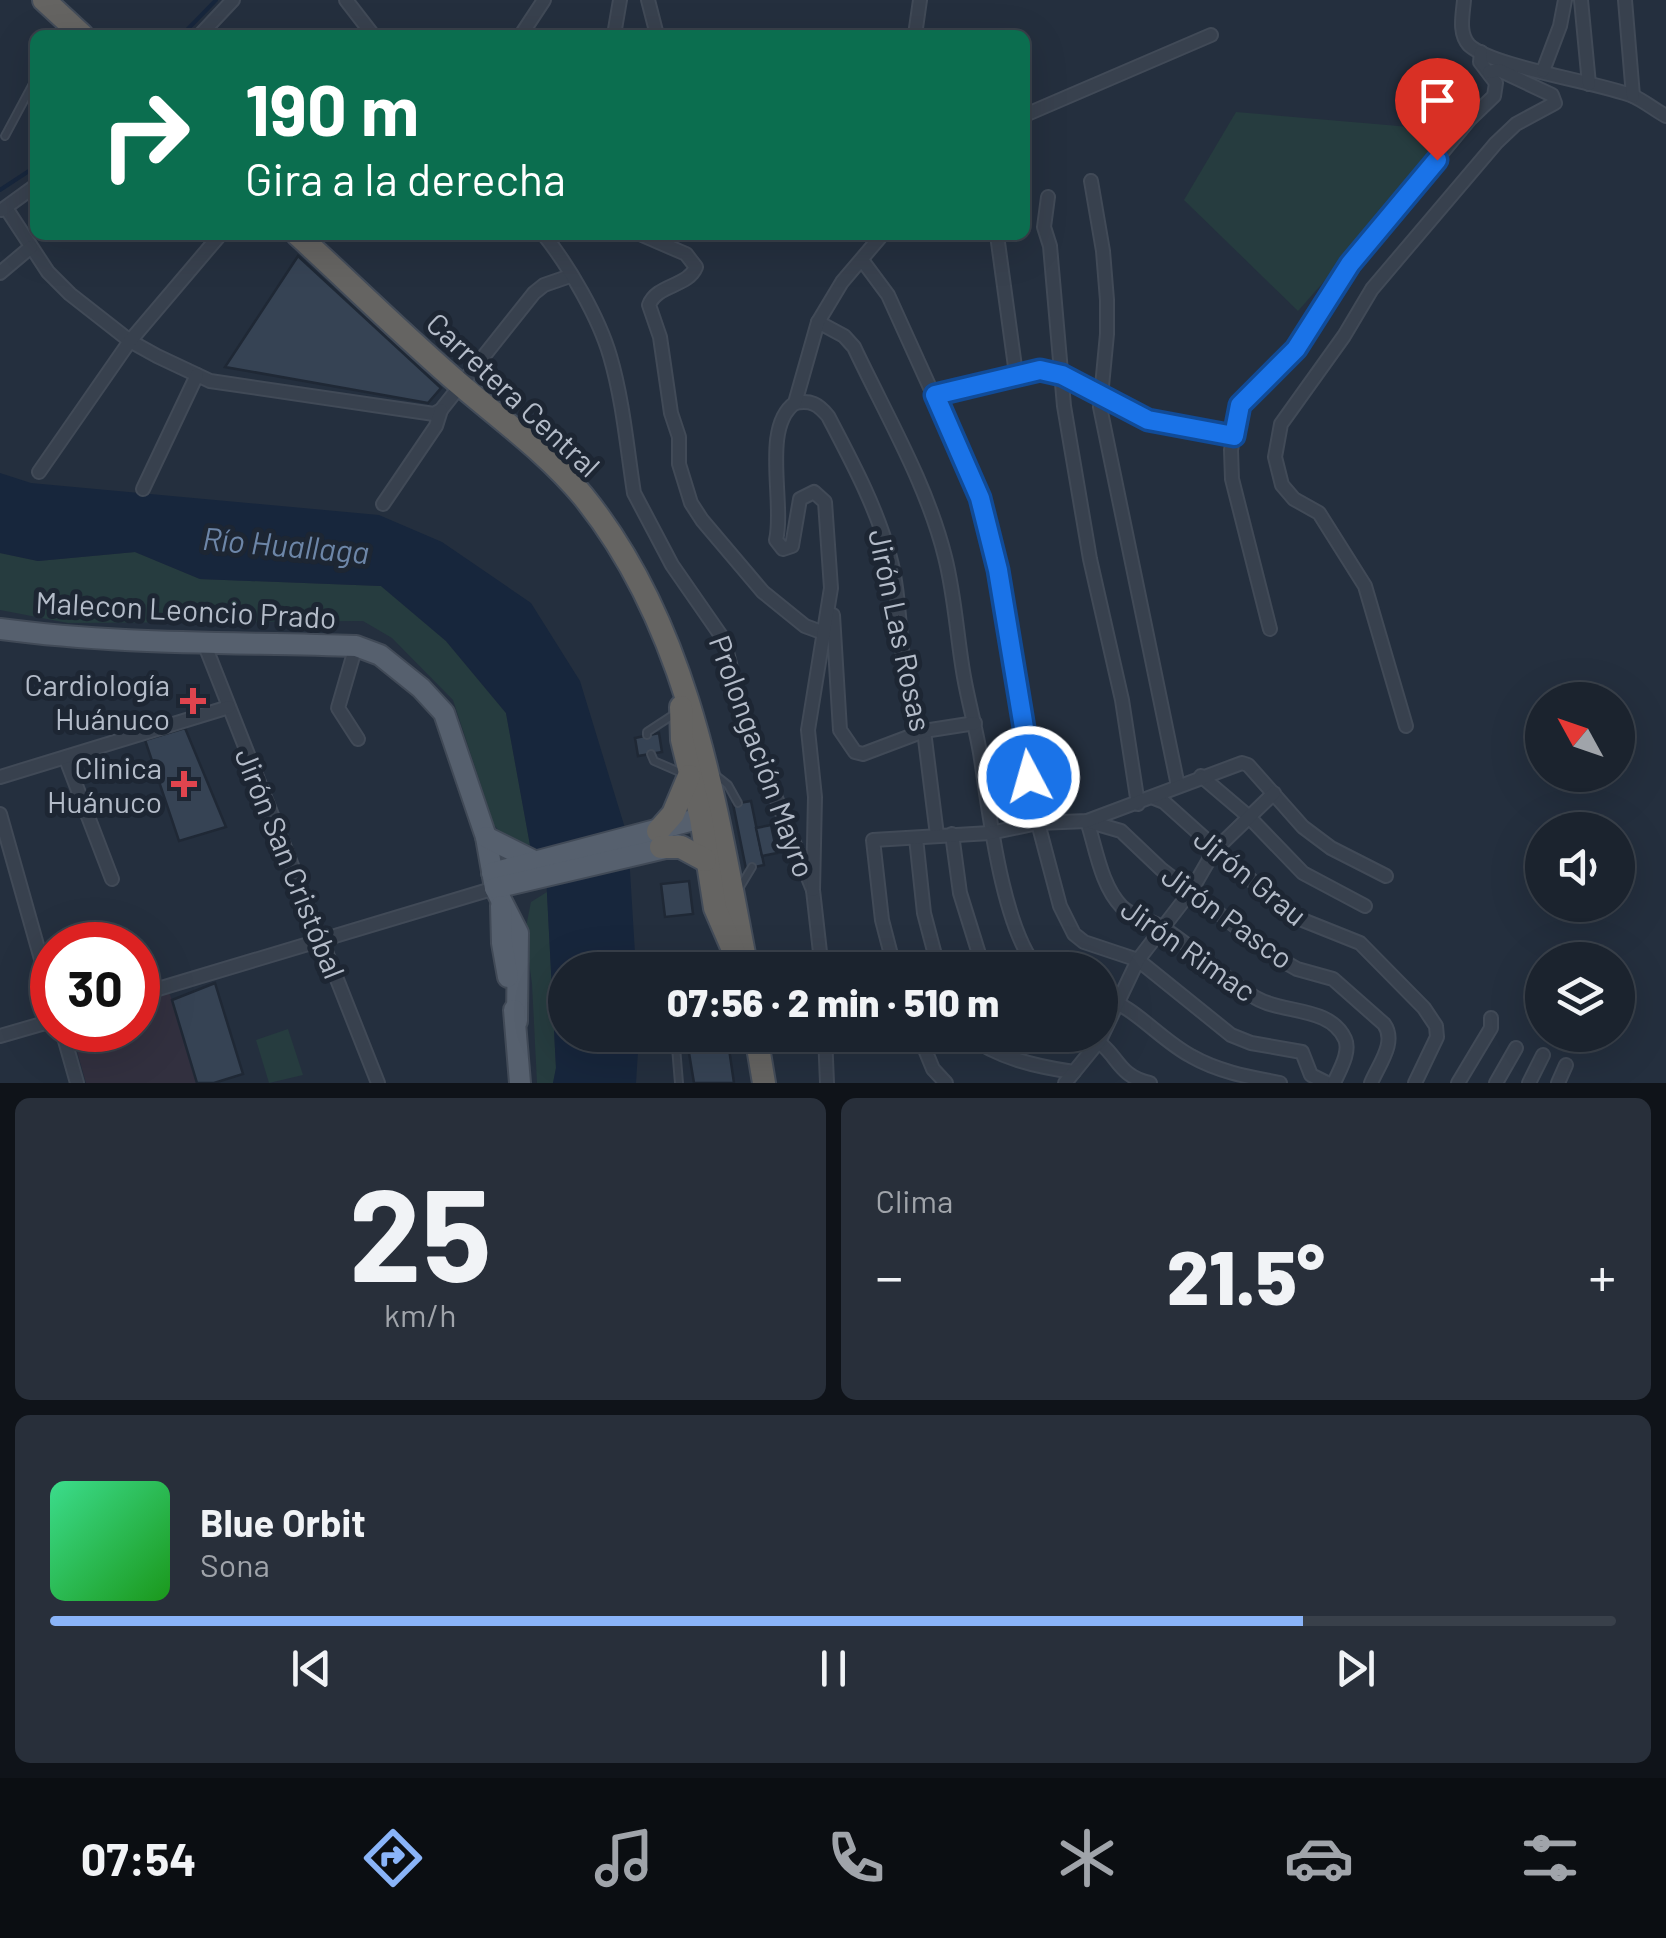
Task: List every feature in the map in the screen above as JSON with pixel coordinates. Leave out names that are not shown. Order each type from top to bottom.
[{"type":"highway","points":[[44,0],[75,30]]},
{"type":"highway","name":"Carretera Central","points":[[303,240],[581,494],[614,540],[680,674],[697,771]]},
{"type":"highway","points":[[680,674],[682,740],[697,771],[715,908],[736,952]]},
{"type":"highway","points":[[697,771],[674,814],[654,840],[680,848],[707,836]]},
{"type":"highway","points":[[707,836],[733,896],[742,952]]},
{"type":"highway","points":[[759,1052],[764,1083]]},
{"type":"main road","name":"Malecon Leoncio Prado","points":[[0,628],[39,634],[204,643],[356,646],[380,655],[421,688],[444,713],[486,837],[496,887],[518,933],[516,1021],[520,1083]]},
{"type":"main road","points":[[496,887],[537,866],[654,840],[707,836]]},
{"type":"main road","points":[[486,837],[537,866]]},
{"type":"street","points":[[205,30],[234,0]]},
{"type":"street","points":[[346,0],[369,30]]},
{"type":"street","points":[[524,30],[544,0]]},
{"type":"street","points":[[615,30],[620,0]]},
{"type":"street","points":[[648,0],[656,30]]},
{"type":"street","points":[[916,30],[920,0]]},
{"type":"street","points":[[1464,0],[1462,24],[1466,40],[1481,52],[1633,96],[1666,116]]},
{"type":"street","points":[[1542,71],[1566,0]]},
{"type":"street","points":[[1581,0],[1589,84]]},
{"type":"street","points":[[1624,0],[1633,96]]},
{"type":"street","points":[[1030,114],[1211,35]]},
{"type":"street","points":[[1270,629],[1232,479],[1240,405],[1296,349],[1350,264],[1470,118],[1494,96],[1496,83],[1480,62],[1481,52]]},
{"type":"street","points":[[1406,726],[1365,586],[1318,513],[1294,499],[1282,485],[1275,457],[1281,424],[1372,290],[1496,143],[1516,124],[1556,103],[1552,94],[1500,70],[1489,72]]},
{"type":"street","points":[[1092,181],[1107,300],[1108,334],[1100,394],[1178,786]]},
{"type":"street","points":[[30,190],[3,209],[48,272],[130,341],[210,381],[434,414],[442,410]]},
{"type":"street","points":[[1048,198],[1044,227],[1050,246],[1069,440],[1090,559],[1122,700],[1138,804]]},
{"type":"street","points":[[39,472],[130,341],[216,240]]},
{"type":"street","name":"Prolongación Mayro","points":[[547,240],[596,320],[610,355],[634,493],[640,507],[672,565],[724,640],[743,716],[812,890],[820,952]]},
{"type":"street","points":[[654,240],[686,254],[696,267],[692,276],[655,294],[650,304],[660,337],[671,413],[680,437],[679,464],[692,502],[702,520],[763,592],[805,626],[824,633]]},
{"type":"street","points":[[877,240],[842,282],[818,322],[795,403],[781,421],[775,472],[780,508],[776,540],[783,550],[792,546],[800,499],[809,492],[822,495],[840,730],[855,752],[864,754],[924,732],[975,723]]},
{"type":"street","points":[[998,240],[1016,374]]},
{"type":"street","points":[[0,273],[31,246]]},
{"type":"street","points":[[862,260],[888,295],[980,498],[998,570],[1027,746],[1031,807],[1066,922],[1084,942],[1138,960],[1214,1024],[1251,1043],[1302,1052],[1311,1075],[1330,1083]]},
{"type":"street","points":[[382,504],[460,384],[534,293],[570,276]]},
{"type":"street","points":[[818,322],[844,336],[854,347],[924,496],[945,556],[990,833],[1026,952]]},
{"type":"street","points":[[935,395],[1040,370],[1062,375],[1148,420],[1234,436]]},
{"type":"street","points":[[143,489],[197,375]]},
{"type":"street","name":"Jirón Las Rosas","points":[[795,403],[818,405],[828,416],[870,496],[891,560],[906,679],[924,732],[944,834],[978,952]]},
{"type":"street","points":[[812,890],[815,797],[808,730],[832,588]]},
{"type":"street","name":"Jirón San Cristóbal","points":[[204,643],[378,1083]]},
{"type":"street","points":[[356,646],[338,708],[358,739]]},
{"type":"street","points":[[0,777],[228,706]]},
{"type":"street","points":[[66,759],[112,879]]},
{"type":"street","points":[[890,952],[882,920],[873,840],[990,833],[1038,823],[1087,821],[1242,763],[1303,827],[1386,876]]},
{"type":"street","points":[[1200,776],[1248,816],[1302,873],[1365,906]]},
{"type":"street","points":[[1274,793],[1214,851],[1190,891],[1138,960],[1119,1002],[1222,1078],[1280,1083]]},
{"type":"street","name":"Jirón Grau","points":[[1154,798],[1164,802],[1214,851],[1290,915],[1360,943],[1424,1008],[1438,1036],[1415,1083]]},
{"type":"street","points":[[0,814],[31,922]]},
{"type":"street","name":"Jirón Pasco","points":[[1087,821],[1121,831],[1161,869],[1274,956],[1297,970],[1333,979],[1384,1024],[1390,1041],[1372,1083]]},
{"type":"street","name":"Jirón Rimac","points":[[1087,821],[1114,896],[1136,916],[1161,926],[1255,998],[1277,1008],[1316,1014],[1346,1041],[1347,1052],[1330,1083]]},
{"type":"street","points":[[916,838],[924,913],[934,952]]},
{"type":"street","points":[[160,988],[496,887]]},
{"type":"street","points":[[1458,1083],[1491,1028],[1492,1018]]},
{"type":"street","points":[[0,1036],[30,1027]]},
{"type":"street","points":[[1496,1083],[1516,1048]]},
{"type":"street","points":[[68,1052],[77,1083]]},
{"type":"street","points":[[826,1052],[827,1083]]},
{"type":"street","points":[[926,1052],[946,1083]]},
{"type":"street","points":[[999,1052],[1070,1078],[1091,1052]]},
{"type":"street","points":[[1109,1052],[1126,1074],[1150,1083]]},
{"type":"street","points":[[1530,1083],[1543,1055]]},
{"type":"street","points":[[1558,1083],[1566,1064]]},
{"type":"lane","points":[[4,136],[30,89]]},
{"type":"lane","points":[[647,736],[647,732],[681,709]]},
{"type":"lane","points":[[651,754],[654,762],[697,771],[728,785],[738,803]]},
{"type":"lane","points":[[733,896],[752,867]]},
{"type":"lane","points":[[676,1052],[679,1083]]},
{"type":"shaded area","points":[[169,991],[197,1083],[86,1083],[77,1052],[160,1052],[160,994]]},
{"type":"green space","points":[[1236,112],[1457,131],[1298,311],[1184,200]]},
{"type":"green space","points":[[135,552],[200,579],[381,586],[446,641],[506,713],[530,845],[506,839],[494,825],[453,700],[392,638],[363,621],[68,623],[0,610],[0,553],[38,561]]},
{"type":"green space","points":[[547,892],[548,1052],[555,1052],[553,1083],[537,1083],[525,932],[531,902]]},
{"type":"green space","points":[[288,1029],[303,1075],[269,1083],[256,1040]]},
{"type":"water","name":"Río Huallaga","points":[[0,473],[31,483],[379,515],[442,542],[531,603],[580,681],[628,838],[635,952],[550,952],[546,875],[530,845],[506,713],[446,641],[381,586],[200,579],[135,552],[38,561],[0,553]]},
{"type":"water","points":[[555,1052],[638,1052],[636,1083],[553,1083]]},
{"type":"building","points":[[298,256],[441,388],[428,403],[225,367]]},
{"type":"building","name":"Clinica Huánuco","points":[[185,728],[226,827],[179,841],[145,740]]},
{"type":"building","points":[[659,733],[662,752],[638,756],[635,738]]},
{"type":"building","points":[[751,801],[764,865],[746,869],[733,804]]},
{"type":"building","points":[[771,825],[777,853],[762,856],[756,828]]},
{"type":"building","points":[[689,881],[693,914],[665,917],[661,884]]},
{"type":"building","points":[[215,983],[243,1074],[214,1083],[197,1083],[172,1000]]},
{"type":"building","points":[[689,1052],[729,1052],[734,1083],[694,1083]]},
{"type":"waterway","points":[[187,30],[216,0]]},
{"type":"waterway","points":[[0,190],[30,170]]},
{"type":"place","name":"Cardiología Huánuco","points":[[193,701]]},
{"type":"place","name":"Clinica Huánuco","points":[[184,784]]},
{"type":"route","points":[[1029,777],[998,570],[980,498],[935,395],[1040,370],[1062,375],[1148,420],[1234,436],[1240,405],[1296,349],[1350,264],[1437,160]]}]
